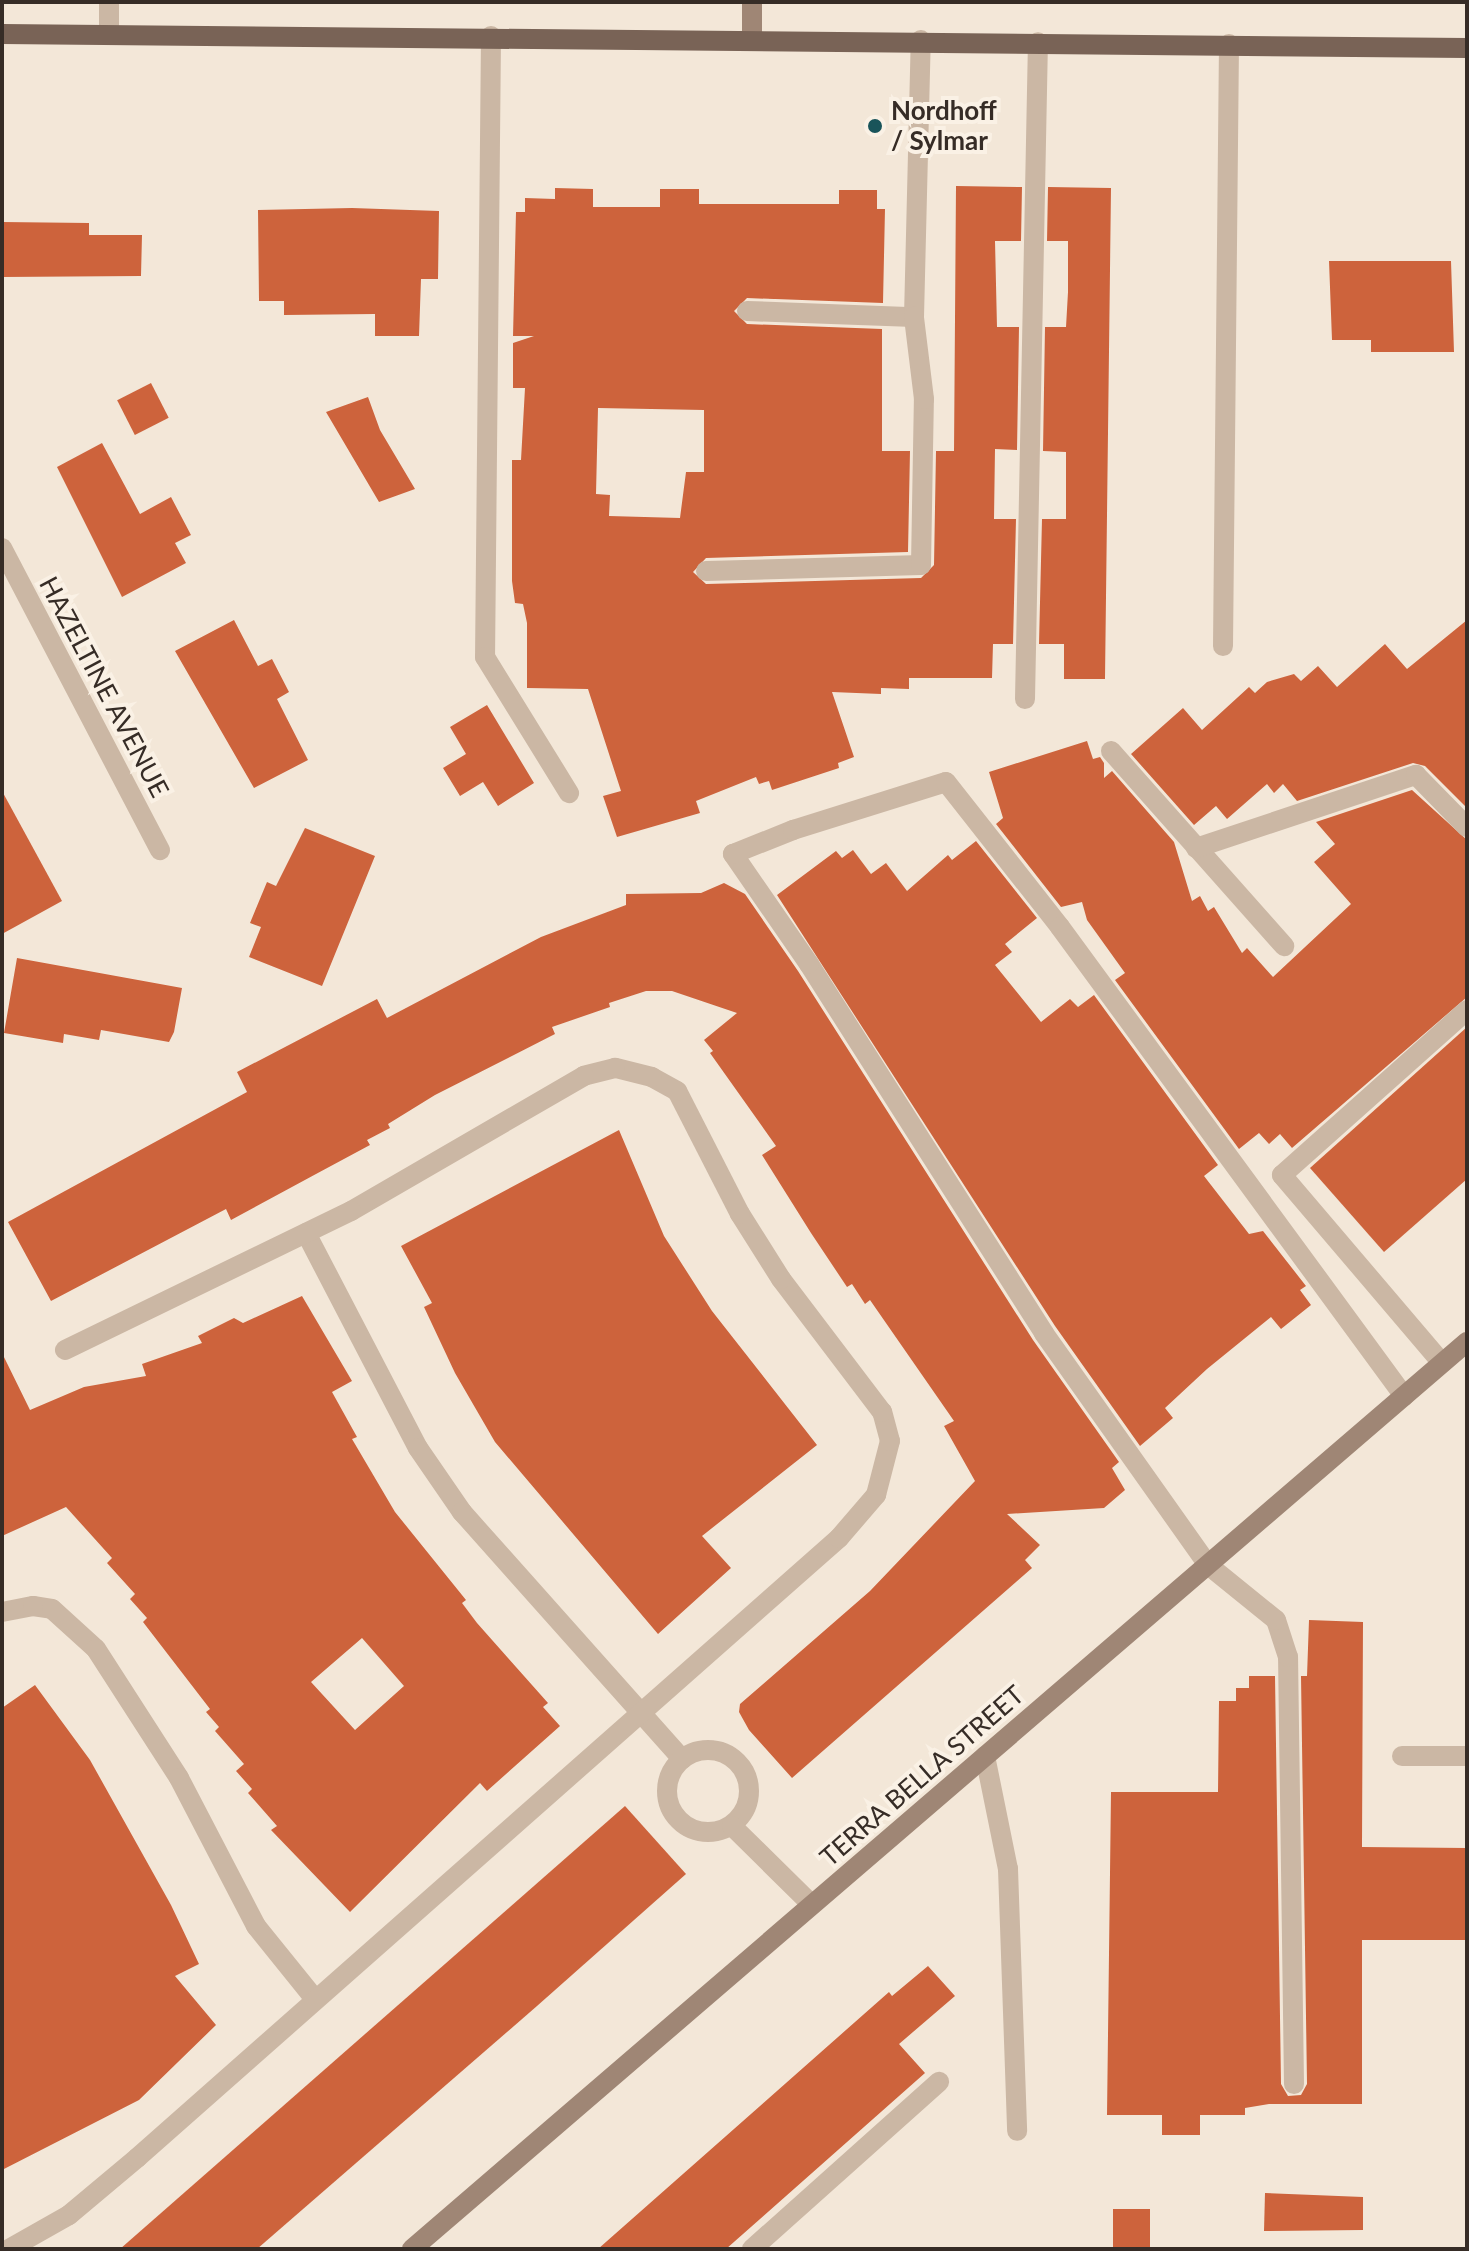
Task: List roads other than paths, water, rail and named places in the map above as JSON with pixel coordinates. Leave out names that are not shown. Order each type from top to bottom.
[{"type":"main road","points":[[752,2],[752,38]]},
{"type":"main road","points":[[2,34],[752,38],[1467,48]]},
{"type":"main road","name":"TERRA BELLA STREET","points":[[412,2249],[1467,1342]]},
{"type":"street","points":[[109,2],[109,34]]},
{"type":"street","points":[[491,36],[485,657],[569,793]]},
{"type":"street","points":[[706,571],[921,565],[924,399],[914,317],[921,40]]},
{"type":"street","points":[[1025,699],[1038,42]]},
{"type":"street","points":[[1223,646],[1229,44]]},
{"type":"street","points":[[747,311],[914,317]]},
{"type":"street","name":"HAZELTINE AVENUE","points":[[2,548],[160,850]]},
{"type":"street","points":[[1111,751],[1284,946]]},
{"type":"street","points":[[1196,848],[1416,775],[1467,827]]},
{"type":"street","points":[[1294,2084],[1288,1657],[1276,1620],[1208,1565],[1044,1333],[809,964],[733,854],[793,830],[946,782],[1060,927],[1404,1396]]},
{"type":"street","points":[[1442,1363],[1282,1175],[1467,1010]]},
{"type":"street","points":[[9,2249],[69,2215],[866,1511],[887,1467],[890,1441],[882,1412],[781,1279],[740,1214],[677,1091],[652,1077],[615,1068],[584,1076],[306,1233],[65,1350]]},
{"type":"street","points":[[306,1233],[418,1448],[462,1512],[682,1759]]},
{"type":"street","points":[[2,1612],[33,1606],[52,1609],[96,1649],[179,1778],[256,1926],[314,1998]]},
{"type":"street","points":[[708,1749],[721,1751],[742,1767],[750,1792],[732,1826],[705,1833],[679,1822],[671,1810],[667,1783],[682,1759],[708,1749]]},
{"type":"street","points":[[985,1756],[1008,1869],[1017,2131]]},
{"type":"street","points":[[1402,1756],[1467,1756]]},
{"type":"street","points":[[732,1826],[812,1905]]},
{"type":"street","points":[[752,2249],[939,2082]]},
{"type":"place","name":"Nordhoff / Sylmar","points":[[875,126]]}]
